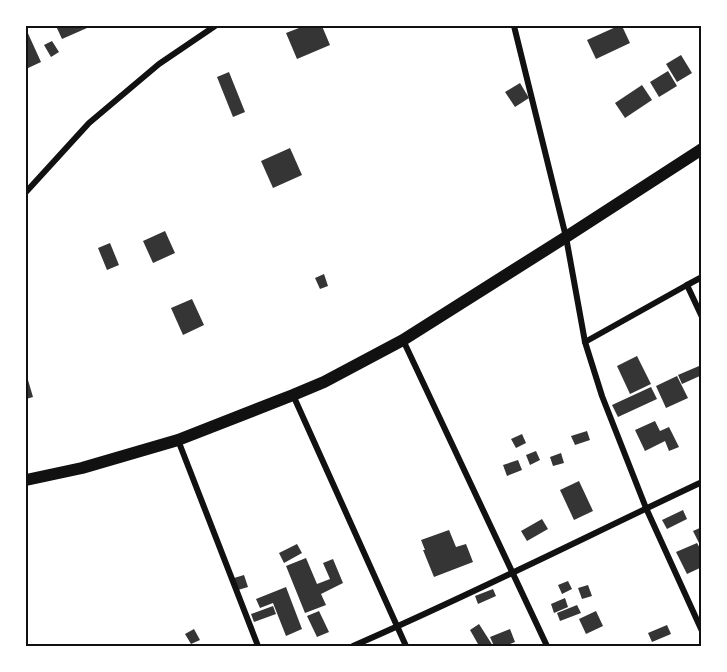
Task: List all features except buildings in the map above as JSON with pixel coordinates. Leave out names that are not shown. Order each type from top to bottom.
[{"type":"main road","points":[[26,480],[82,468],[178,441],[324,382],[403,340],[702,149]]},
{"type":"street","points":[[26,192],[89,123],[159,64],[215,26]]},
{"type":"street","points":[[514,26],[566,237],[585,342],[602,396],[646,508],[702,631]]},
{"type":"street","points":[[585,342],[702,277]]},
{"type":"street","points":[[687,285],[702,316]]},
{"type":"street","points":[[403,340],[547,646]]},
{"type":"street","points":[[293,395],[406,646]]},
{"type":"street","points":[[178,441],[258,646]]},
{"type":"street","points":[[353,646],[513,573],[702,482]]}]
